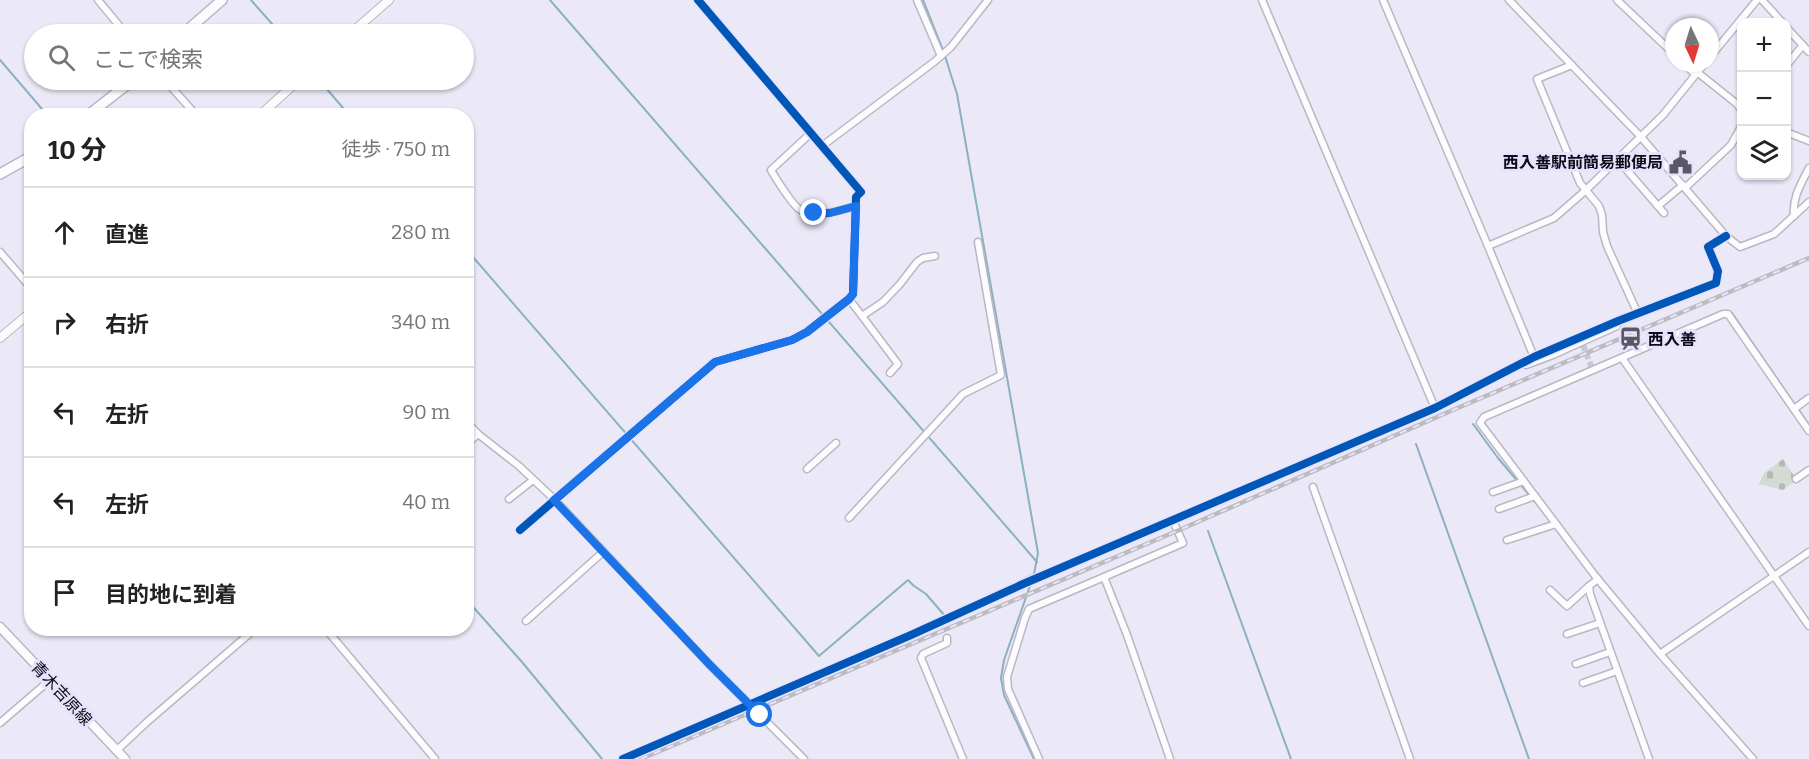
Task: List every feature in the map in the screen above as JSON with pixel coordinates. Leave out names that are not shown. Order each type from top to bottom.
[{"type":"highway","points":[[194,24],[222,0]]},
{"type":"highway","points":[[97,108],[120,90]]},
{"type":"highway","points":[[0,174],[24,160]]},
{"type":"main road","name":"青木吉原線","points":[[0,627],[124,759]]},
{"type":"street","points":[[98,0],[118,24]]},
{"type":"street","points":[[361,24],[389,0]]},
{"type":"street","points":[[520,530],[715,362],[792,340],[807,332],[853,294],[856,197],[861,192],[698,0]]},
{"type":"street","points":[[917,0],[941,56]]},
{"type":"street","points":[[822,146],[941,56],[951,47],[988,0]]},
{"type":"street","points":[[1262,0],[1435,408]]},
{"type":"street","points":[[1383,0],[1534,357]]},
{"type":"street","points":[[1509,0],[1641,137],[1725,236],[1740,247],[1774,234],[1809,202]]},
{"type":"street","points":[[1617,0],[1665,45]]},
{"type":"street","points":[[1719,46],[1757,0]]},
{"type":"street","points":[[1762,0],[1778,18]]},
{"type":"street","points":[[1791,32],[1809,52]]},
{"type":"street","points":[[1791,60],[1803,45]]},
{"type":"street","points":[[1572,65],[1537,79],[1580,183],[1599,206],[1607,246],[1638,314]]},
{"type":"street","points":[[1488,246],[1554,218],[1663,115],[1696,73],[1737,104]]},
{"type":"street","points":[[174,90],[190,108]]},
{"type":"street","points":[[268,108],[288,90]]},
{"type":"street","points":[[1658,206],[1731,145],[1741,126]]},
{"type":"street","points":[[811,133],[771,170],[799,209],[814,213],[830,213],[856,206]]},
{"type":"street","points":[[1791,134],[1809,141]]},
{"type":"street","points":[[1617,160],[1664,213]]},
{"type":"street","points":[[1794,216],[1793,206],[1796,194],[1809,168]]},
{"type":"street","points":[[623,759],[1023,584],[1435,408],[1534,357],[1716,283],[1718,271],[1708,247],[1725,236]]},
{"type":"street","points":[[849,518],[963,394],[1001,375],[978,242]]},
{"type":"street","points":[[0,252],[24,280]]},
{"type":"street","points":[[862,316],[883,302],[917,262],[922,258],[935,256]]},
{"type":"street","points":[[849,299],[898,364],[890,373]]},
{"type":"street","points":[[1753,759],[1660,654],[1598,579],[1480,423],[1484,417],[1723,314],[1728,314],[1809,431]]},
{"type":"street","points":[[0,338],[24,318]]},
{"type":"street","points":[[1514,367],[1519,368],[1583,344],[1617,326],[1618,321]]},
{"type":"street","points":[[1622,358],[1809,626]]},
{"type":"street","points":[[1794,408],[1809,398]]},
{"type":"street","points":[[474,430],[554,500],[749,705],[804,759]]},
{"type":"street","points":[[474,437],[478,434]]},
{"type":"street","points":[[807,469],[836,443]]},
{"type":"street","points":[[1796,479],[1809,470]]},
{"type":"street","points":[[508,499],[533,480]]},
{"type":"street","points":[[1493,492],[1524,481]]},
{"type":"street","points":[[1313,487],[1410,759]]},
{"type":"street","points":[[1499,509],[1535,496]]},
{"type":"street","points":[[1039,759],[1008,689],[1007,676],[1029,609],[1183,543],[1173,521]]},
{"type":"street","points":[[1507,540],[1556,524]]},
{"type":"street","points":[[526,621],[603,552]]},
{"type":"street","points":[[1660,654],[1809,552]]},
{"type":"street","points":[[1104,577],[1127,635],[1170,759]]},
{"type":"street","points":[[1550,590],[1567,606],[1598,579]]},
{"type":"street","points":[[1589,586],[1649,759]]},
{"type":"street","points":[[1567,634],[1600,623]]},
{"type":"street","points":[[116,751],[246,636]]},
{"type":"street","points":[[332,636],[435,759]]},
{"type":"street","points":[[947,638],[947,643],[923,654],[921,658],[963,759]]},
{"type":"street","points":[[1576,664],[1610,652]]},
{"type":"street","points":[[1583,683],[1617,671]]},
{"type":"street","points":[[0,723],[50,680]]},
{"type":"green space","points":[[1783,459],[1797,480],[1783,490],[1759,484],[1764,473]]},
{"type":"waterway","points":[[251,0],[272,24]]},
{"type":"waterway","points":[[550,0],[1037,562]]},
{"type":"waterway","points":[[923,0],[943,50]]},
{"type":"waterway","points":[[945,56],[957,94],[1038,553],[1034,574]]},
{"type":"waterway","points":[[0,60],[24,88]]},
{"type":"waterway","points":[[26,90],[41,108]]},
{"type":"waterway","points":[[328,90],[343,108]]},
{"type":"waterway","points":[[474,258],[819,656],[908,580],[926,594],[945,616],[1034,574]]},
{"type":"waterway","points":[[1732,313],[1809,425]]},
{"type":"waterway","points":[[1473,424],[1546,515]]},
{"type":"waterway","points":[[1416,444],[1529,759]]},
{"type":"waterway","points":[[1208,531],[1291,759]]},
{"type":"waterway","points":[[1031,583],[1004,660],[1001,678],[1004,695],[1034,759]]},
{"type":"waterway","points":[[474,608],[602,759]]},
{"type":"tunnel","points":[[1583,345],[1593,371]]},
{"type":"railway","points":[[641,759],[1809,258]]},
{"type":"cycle path","points":[[520,530],[715,362],[792,340],[807,332],[853,294],[856,197],[861,192],[698,0]]},
{"type":"cycle path","points":[[623,759],[911,635],[1023,584],[1435,408],[1534,357],[1716,283],[1718,271],[1708,247],[1726,236]]},
{"type":"place","name":"西入善駅前簡易郵便局","points":[[1681,162]]},
{"type":"place","name":"西入善","points":[[1630,339]]},
{"type":"route","points":[[760,715],[554,500],[715,362],[792,340],[807,332],[849,299],[853,294],[856,206],[830,213],[814,213]]}]
